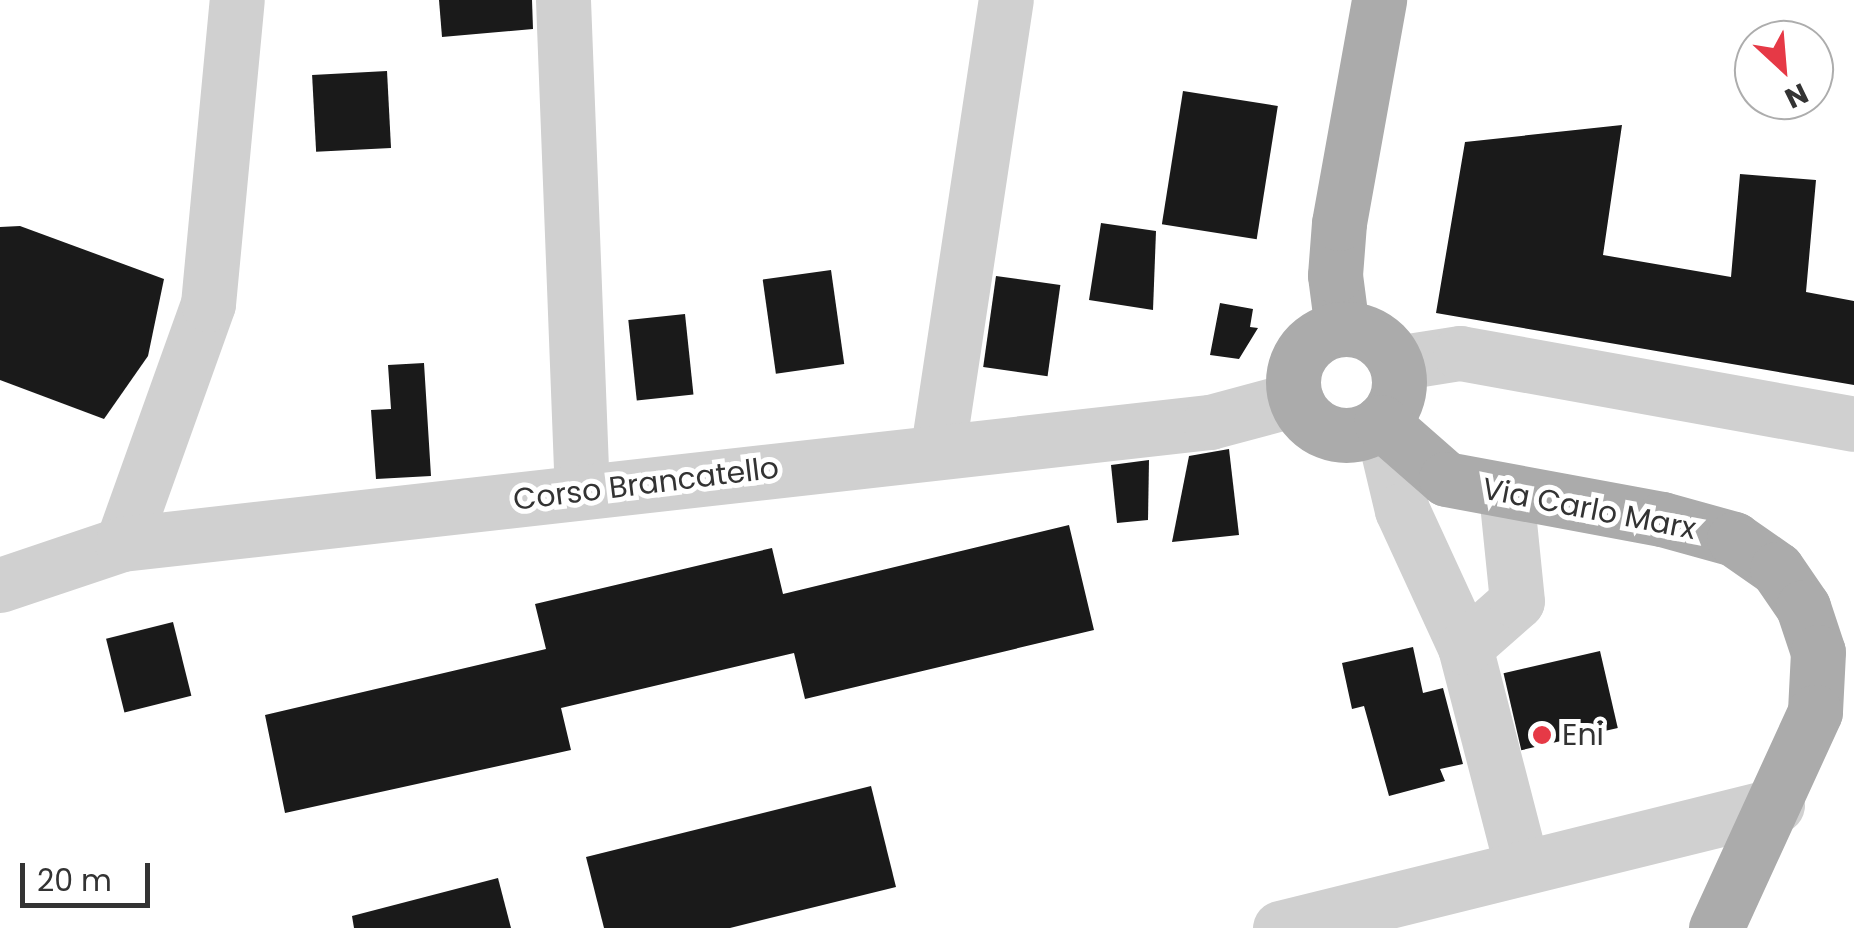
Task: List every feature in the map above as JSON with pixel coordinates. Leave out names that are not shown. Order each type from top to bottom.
[{"type":"main road","points":[[1342,329],[1336,275],[1339,223],[1379,0]]},
{"type":"main road","points":[[1342,329],[1375,338],[1396,363],[1397,395],[1380,422],[1354,434],[1325,431],[1296,400],[1302,353],[1342,329]]},
{"type":"main road","name":"Via Carlo Marx","points":[[1380,422],[1446,478],[1506,493],[1662,519],[1734,539],[1777,568],[1803,607],[1818,652],[1815,712],[1776,805],[1716,928]]},
{"type":"street","points":[[122,544],[208,304],[236,0]]},
{"type":"street","points":[[563,0],[582,492]]},
{"type":"street","points":[[938,448],[1006,0]]},
{"type":"street","points":[[1396,363],[1460,353],[1854,424]]},
{"type":"street","name":"Corso Brancatello","points":[[0,585],[122,544],[938,448],[1210,422],[1296,400]]},
{"type":"street","points":[[1380,422],[1402,510],[1465,647],[1522,868]]},
{"type":"street","points":[[1465,647],[1517,601],[1506,493]]},
{"type":"street","points":[[1280,928],[1776,805]]},
{"type":"building","points":[[439,0],[532,0],[533,29],[442,37]]},
{"type":"building","points":[[387,71],[391,148],[316,152],[312,75]]},
{"type":"building","points":[[1183,91],[1278,106],[1257,239],[1162,224]]},
{"type":"building","points":[[1622,125],[1603,255],[1731,277],[1740,174],[1816,180],[1806,292],[1854,301],[1854,385],[1436,313],[1465,142]]},
{"type":"building","points":[[1101,223],[1156,231],[1153,310],[1089,300]]},
{"type":"building","points":[[20,226],[164,279],[148,356],[104,419],[0,380],[0,227]]},
{"type":"building","points":[[831,270],[844,364],[776,374],[763,280]]},
{"type":"building","points":[[996,276],[1060,285],[1048,376],[983,367]]},
{"type":"building","points":[[1220,303],[1253,309],[1250,327],[1258,328],[1239,359],[1210,355]]},
{"type":"building","points":[[685,314],[693,395],[637,401],[628,320]]},
{"type":"building","points":[[424,363],[431,476],[376,479],[371,410],[391,409],[388,365]]},
{"type":"building","points":[[1229,449],[1239,535],[1172,542],[1189,456]]},
{"type":"building","points":[[1149,460],[1148,520],[1117,523],[1111,465]]},
{"type":"building","points":[[1069,525],[1094,630],[805,699],[794,653],[561,708],[571,750],[285,813],[265,715],[546,649],[535,604],[772,548],[783,594]]},
{"type":"building","points":[[173,622],[191,696],[124,712],[106,639]]},
{"type":"building","points":[[1413,647],[1423,693],[1443,688],[1463,764],[1440,769],[1445,781],[1389,796],[1364,706],[1352,709],[1342,663]]},
{"type":"building","points":[[1600,651],[1618,728],[1521,750],[1504,673]]},
{"type":"building","points":[[871,786],[896,887],[730,928],[604,928],[586,857]]},
{"type":"building","points":[[498,878],[511,928],[354,928],[352,916]]},
{"type":"place","name":"Eni","points":[[1542,735]]}]
